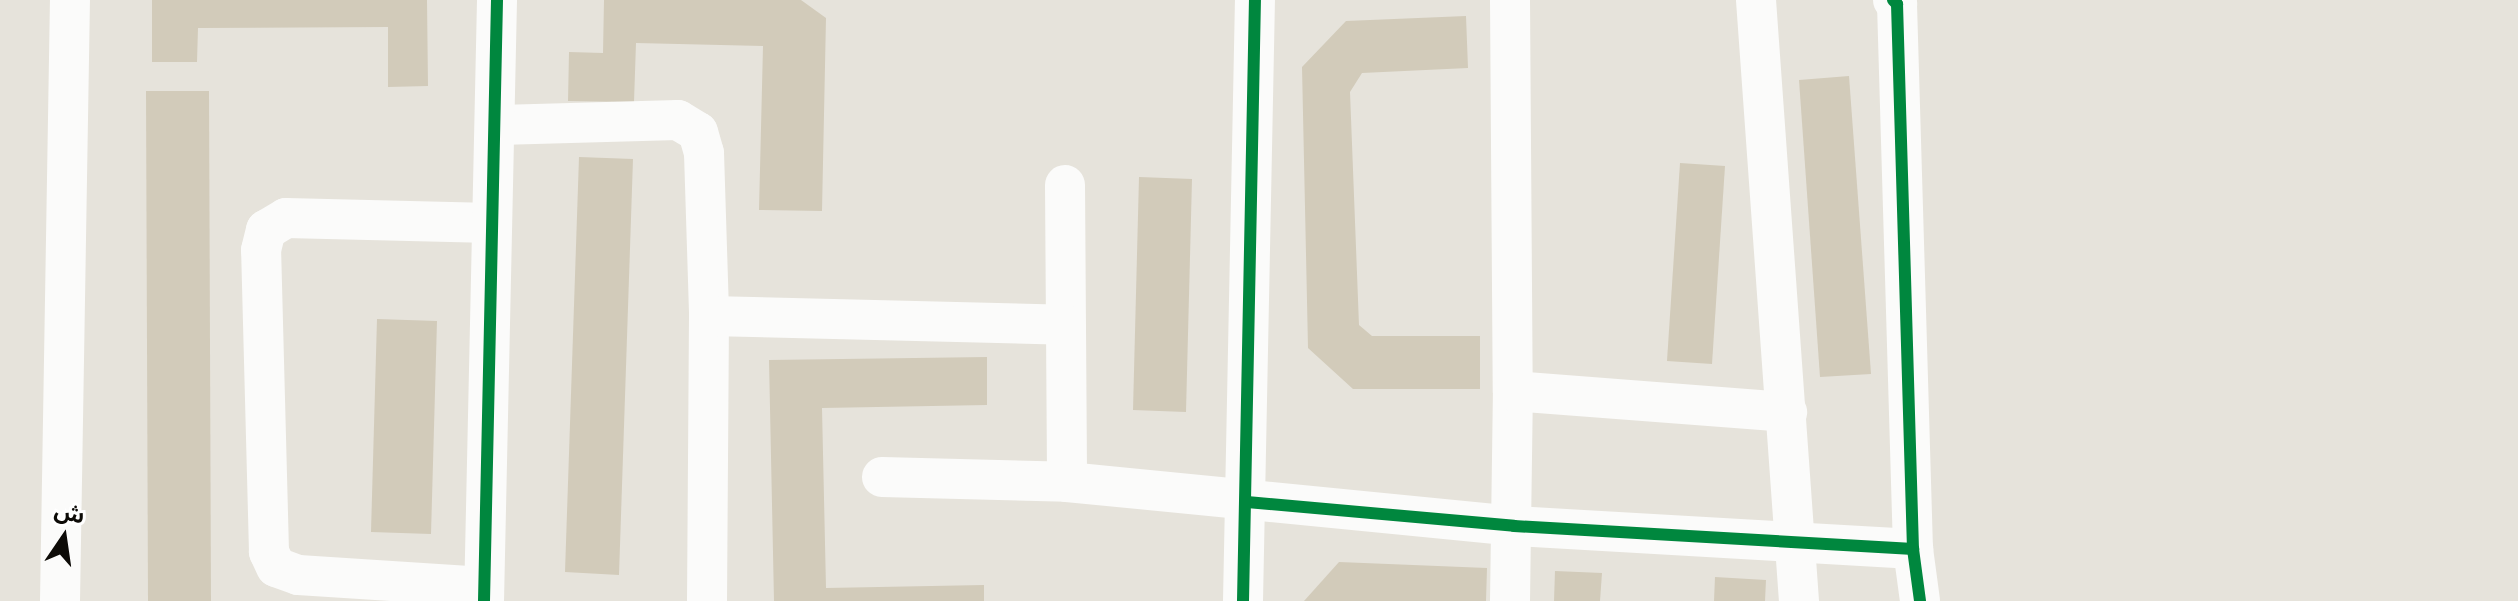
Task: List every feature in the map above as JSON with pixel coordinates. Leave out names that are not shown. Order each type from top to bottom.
[{"type":"street","points":[[60,601],[70,0]]},
{"type":"street","points":[[492,223],[286,218],[266,230],[261,250],[269,552],[276,567],[298,575],[484,594],[497,0]]},
{"type":"street","points":[[1243,601],[1255,0]]},
{"type":"street","points":[[1510,0],[1514,526],[1510,601]]},
{"type":"street","points":[[1756,0],[1799,601]]},
{"type":"street","points":[[1893,0],[1897,18],[1913,549],[1920,601]]},
{"type":"street","points":[[495,125],[678,120],[698,132],[704,153],[709,316],[707,601]]},
{"type":"street","points":[[1065,185],[1067,482]]},
{"type":"street","points":[[709,316],[1065,325]]},
{"type":"street","points":[[1513,391],[1787,412]]},
{"type":"street","points":[[882,477],[1067,482],[1514,526],[1913,549]]},
{"type":"building","points":[[152,0],[427,0],[428,86],[388,87],[388,27],[198,28],[197,62],[152,62]]},
{"type":"building","points":[[604,0],[801,0],[826,18],[822,211],[759,210],[763,46],[636,43],[634,102],[568,101],[569,52],[603,53]]},
{"type":"building","points":[[1466,16],[1468,68],[1362,73],[1350,92],[1359,325],[1372,336],[1480,336],[1480,389],[1353,389],[1308,348],[1302,67],[1346,21]]},
{"type":"building","points":[[1849,76],[1871,374],[1820,377],[1799,80]]},
{"type":"building","points":[[146,91],[209,91],[211,601],[148,601]]},
{"type":"building","points":[[579,157],[633,159],[619,575],[565,572]]},
{"type":"building","points":[[1680,163],[1725,166],[1712,364],[1667,361]]},
{"type":"building","points":[[1139,177],[1192,179],[1186,412],[1133,410]]},
{"type":"building","points":[[377,319],[437,321],[431,534],[371,532]]},
{"type":"building","points":[[987,357],[987,405],[822,408],[826,588],[984,585],[984,601],[774,601],[769,360]]},
{"type":"building","points":[[1339,562],[1487,568],[1486,601],[1304,601]]},
{"type":"building","points":[[1555,571],[1602,573],[1600,601],[1554,601]]},
{"type":"building","points":[[1715,577],[1766,580],[1765,601],[1714,601]]},
{"type":"cycle path","points":[[484,601],[497,0]]},
{"type":"cycle path","points":[[1243,601],[1255,0]]},
{"type":"cycle path","points":[[1893,0],[1897,4],[1913,549],[1920,601]]},
{"type":"cycle path","points":[[1247,502],[1514,526],[1913,549]]}]
